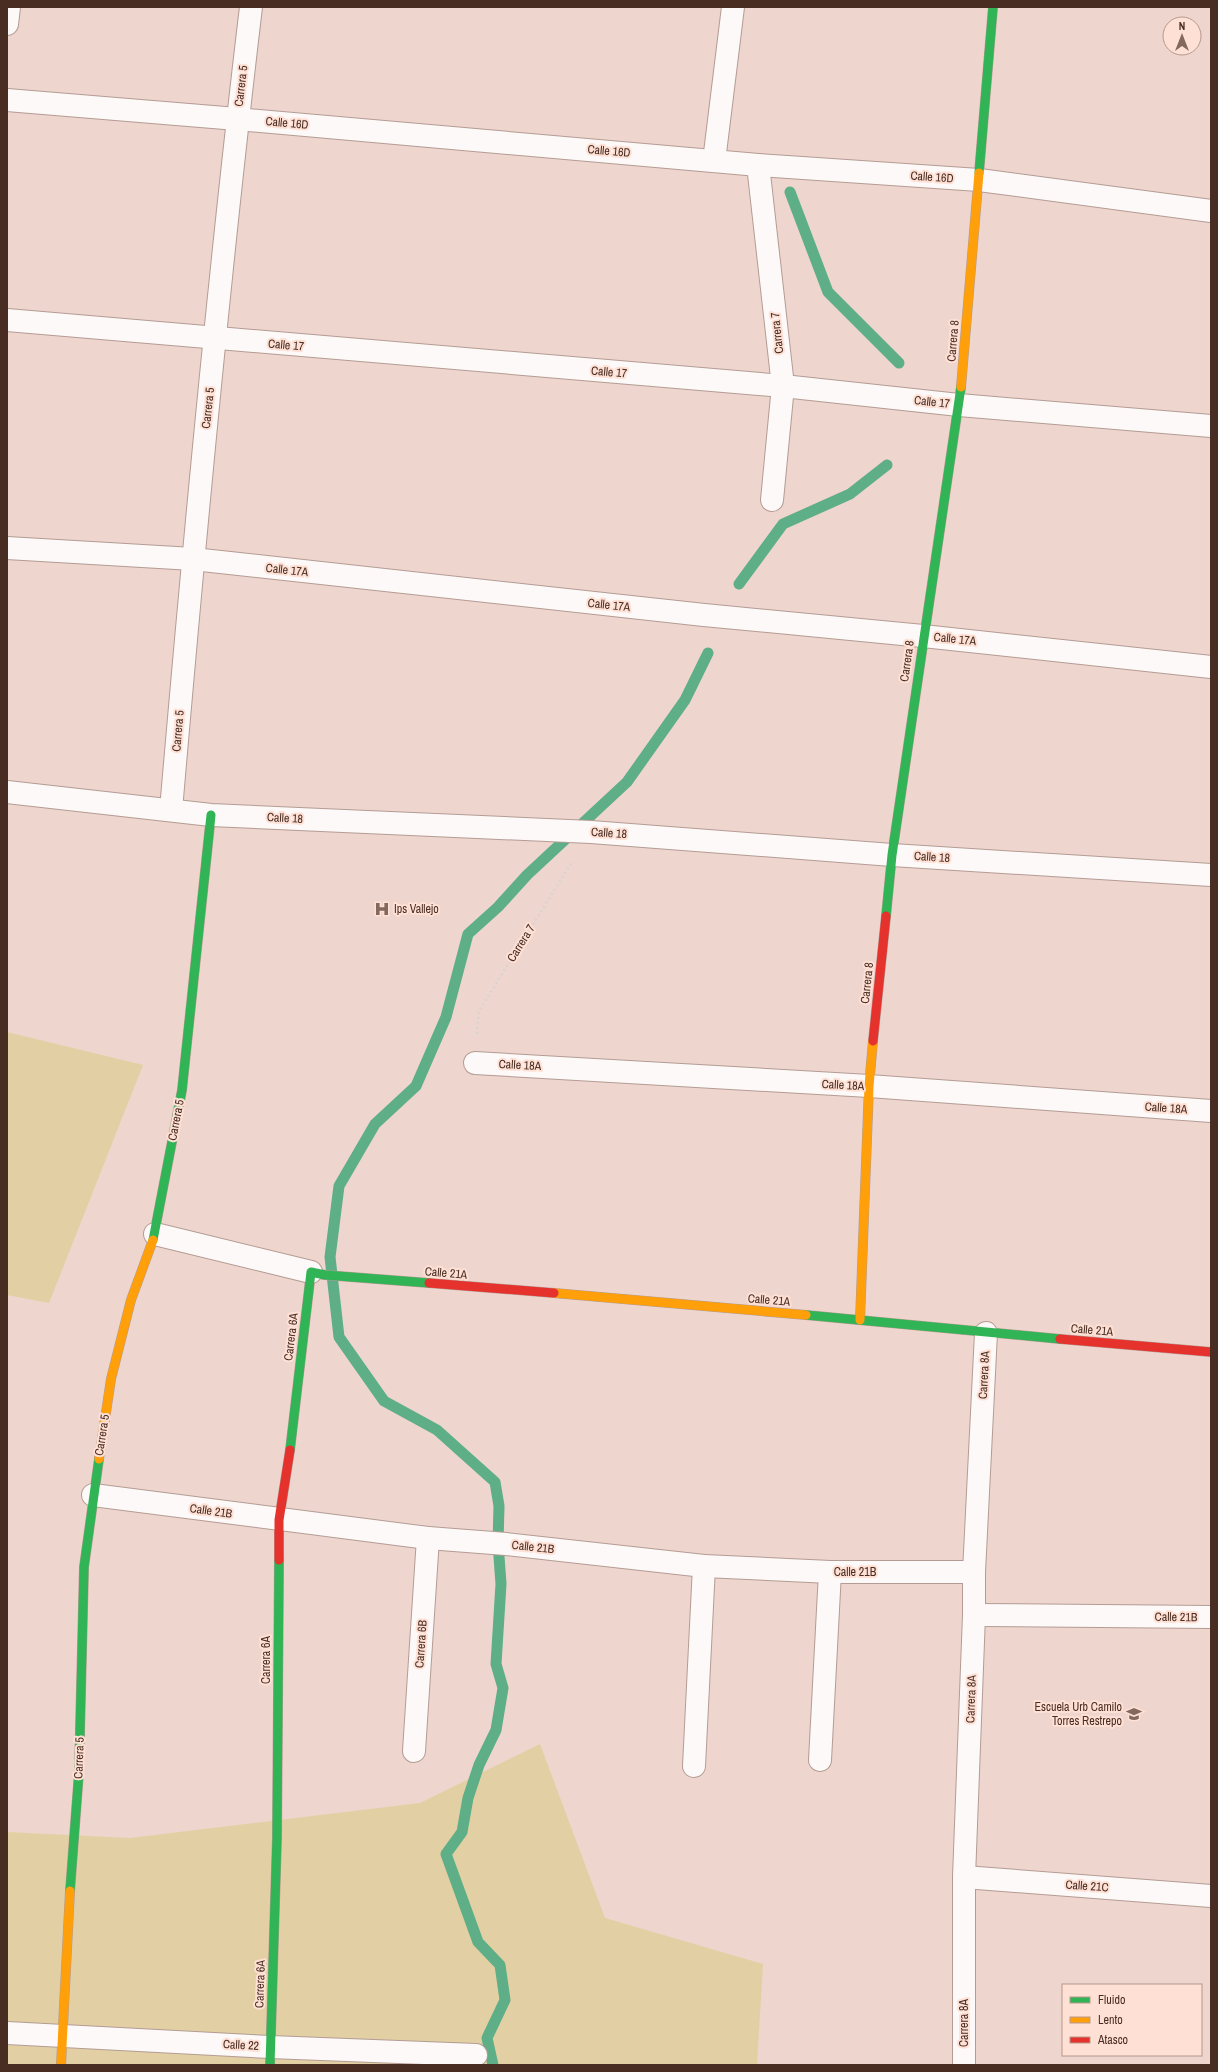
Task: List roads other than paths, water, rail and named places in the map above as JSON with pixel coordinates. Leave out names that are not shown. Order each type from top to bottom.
[{"type":"street","points":[[7,24],[9,7]]},
{"type":"street","name":"Carrera 5","points":[[171,810],[193,559],[237,119],[251,7]]},
{"type":"street","points":[[714,161],[733,7]]},
{"type":"street","name":"Carrera 8","points":[[860,1320],[869,1086],[892,855],[923,636],[960,405],[993,7]]},
{"type":"street","name":"Calle 16D","points":[[7,100],[758,165],[979,180],[1211,211]]},
{"type":"street","name":"Carrera 7","points":[[758,165],[783,386],[772,500]]},
{"type":"street","name":"Calle 17","points":[[7,320],[215,339],[783,386],[960,405],[1211,426]]},
{"type":"street","name":"Calle 17A","points":[[7,548],[193,559],[704,616],[923,636],[1211,667]]},
{"type":"street","name":"Calle 18","points":[[7,792],[211,815],[591,832],[892,855],[1211,875]]},
{"type":"street","name":"Carrera 5","points":[[62,2065],[62,2035],[72,1848],[79,1772],[84,1567],[93,1495],[111,1379],[131,1300],[155,1234],[182,1090],[211,815]]},
{"type":"street","name":"Calle 18A","points":[[475,1063],[869,1086],[1211,1111]]},
{"type":"street","points":[[155,1234],[318,1274]]},
{"type":"street","name":"Calle 21A","points":[[318,1274],[860,1320],[986,1333],[1211,1352]]},
{"type":"street","name":"Carrera 6A","points":[[270,2056],[277,1821],[279,1520],[286,1486],[318,1274]]},
{"type":"street","name":"Carrera 8A","points":[[964,2065],[964,1877],[974,1614],[974,1572],[986,1333]]},
{"type":"street","name":"Calle 21B","points":[[93,1495],[428,1538],[704,1566],[830,1572],[974,1572]]},
{"type":"street","name":"Carrera 6B","points":[[414,1751],[428,1538]]},
{"type":"street","points":[[694,1766],[704,1566]]},
{"type":"street","points":[[820,1760],[830,1572]]},
{"type":"street","name":"Calle 21B","points":[[974,1614],[1211,1617]]},
{"type":"street","name":"Calle 21C","points":[[964,1877],[1211,1896]]},
{"type":"street","name":"Calle 22","points":[[7,2033],[62,2035],[270,2056],[476,2055]]},
{"type":"waterway","points":[[790,192],[828,292],[899,363]]},
{"type":"waterway","points":[[739,584],[783,524],[850,494],[887,465]]},
{"type":"waterway","points":[[493,2065],[487,2038],[505,2000],[500,1965],[478,1942],[446,1854],[462,1832],[468,1798],[479,1765],[496,1730],[503,1688],[496,1664],[501,1584],[498,1543],[499,1506],[495,1482],[437,1430],[384,1401],[339,1337],[330,1257],[339,1186],[375,1124],[416,1086],[446,1017],[468,934],[498,907],[527,875],[627,782],[685,700],[708,653]]},
{"type":"place","name":"Ips Vallejo","points":[[382,909]]},
{"type":"place","name":"Escuela Urb Camilo Torres Restrepo","points":[[1134,1714]]}]
